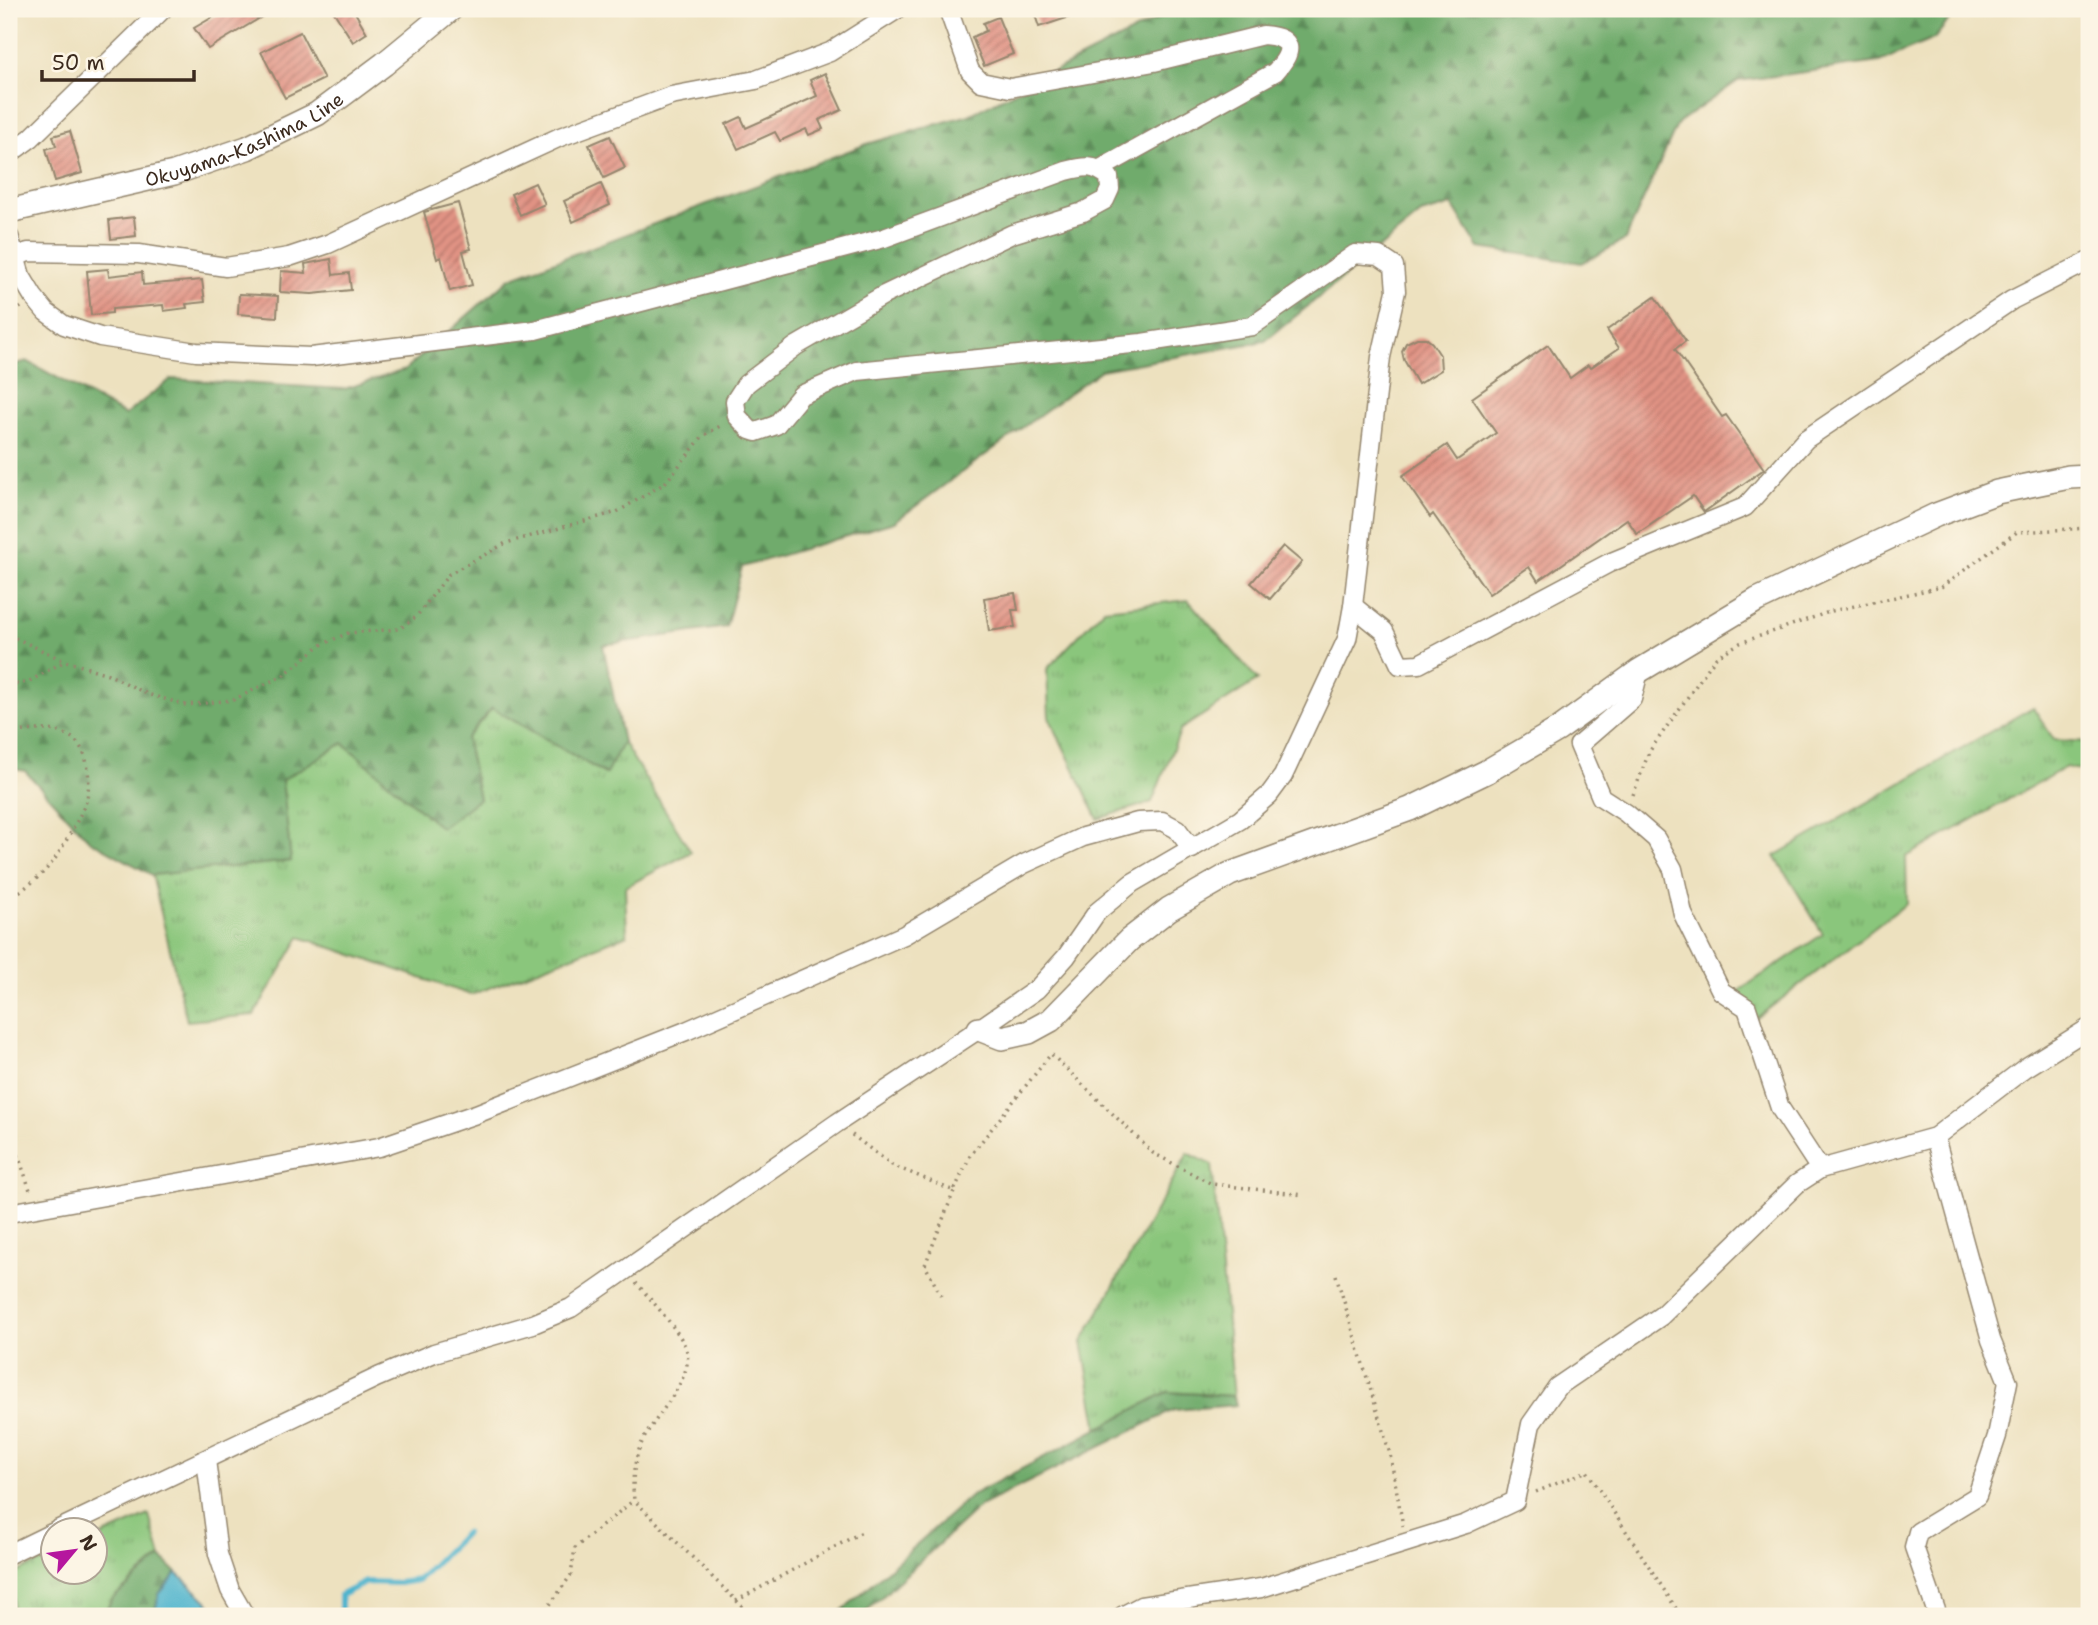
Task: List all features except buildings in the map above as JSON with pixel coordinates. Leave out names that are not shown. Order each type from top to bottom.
[{"type":"street","points":[[9,154],[31,138],[163,9]]},
{"type":"street","name":"Okuyama-Kashima Line","points":[[9,211],[174,173],[247,148],[317,114],[451,9]]},
{"type":"street","points":[[16,257],[28,252],[139,254],[226,267],[289,257],[328,244],[560,137],[671,96],[756,80],[830,52],[898,9]]},
{"type":"street","points":[[948,9],[970,71],[981,82],[1010,88],[1154,62],[1263,35],[1278,36],[1286,41],[1290,50],[1286,60],[1275,72],[1100,169]]},
{"type":"street","points":[[9,236],[21,276],[33,296],[46,312],[64,325],[100,337],[196,352],[311,356],[535,331],[884,238],[1088,165],[1100,169],[1109,177],[1110,189],[1105,200],[1083,212],[1000,239],[884,295],[796,346],[739,392],[736,401],[737,416],[750,430],[756,432],[776,425],[801,395],[857,371],[1142,343],[1252,326],[1355,254],[1379,256],[1394,266],[1396,291],[1381,358],[1353,606],[1346,639],[1283,776],[1269,796],[1240,820],[1132,883],[1097,912],[1066,957],[1037,989],[837,1123],[571,1308],[533,1324],[423,1358],[378,1377],[89,1516]]},
{"type":"street","points":[[1353,606],[1384,631],[1400,666],[1419,664],[1609,563],[1745,507],[1805,439],[2012,300],[2089,261]]},
{"type":"street","points":[[979,1029],[1002,1038],[1029,1032],[1051,1020],[1129,940],[1169,909],[1230,874],[1410,809],[1486,772],[1559,729],[1639,671],[1757,600],[1936,515],[1997,492],[2069,477],[2089,476]]},
{"type":"street","points":[[1639,671],[1632,699],[1579,745],[1601,797],[1626,813],[1656,839],[1673,869],[1683,914],[1721,991],[1747,1008],[1780,1108],[1820,1169]]},
{"type":"street","points":[[9,1213],[379,1147],[454,1122],[686,1031],[904,935],[1024,864],[1083,837],[1138,821],[1162,821],[1177,829],[1192,849]]},
{"type":"street","points":[[1122,1616],[1141,1606],[1262,1588],[1466,1524],[1515,1501],[1531,1424],[1557,1387],[1661,1316],[1797,1184],[1820,1169],[1935,1137],[2025,1068],[2089,1028]]},
{"type":"street","points":[[1935,1137],[1991,1340],[2008,1382],[1997,1436],[1977,1496],[1918,1532],[1914,1547],[1938,1616]]},
{"type":"street","points":[[206,1460],[218,1554],[230,1590],[245,1616]]},
{"type":"street","points":[[9,1554],[38,1540]]},
{"type":"path","points":[[9,635],[65,661],[108,674],[147,694],[186,705],[233,701],[284,674],[319,646],[348,633],[399,629],[416,617],[449,574],[506,543],[617,512],[665,483],[703,436],[737,416]]},
{"type":"path","points":[[1626,813],[1649,752],[1716,657],[1740,643],[1832,611],[1941,587],[2017,531],[2089,528]]},
{"type":"path","points":[[9,685],[28,681],[65,661]]},
{"type":"path","points":[[9,733],[43,729],[69,736],[81,748],[88,765],[87,799],[54,860],[23,890],[9,898]]},
{"type":"path","points":[[941,1296],[925,1265],[954,1191],[971,1156],[1051,1054],[1153,1153],[1212,1184],[1304,1195]]},
{"type":"path","points":[[837,1123],[892,1165],[954,1191]]},
{"type":"path","points":[[9,1128],[36,1208]]},
{"type":"path","points":[[625,1271],[661,1311],[687,1351],[686,1370],[641,1445],[632,1477],[634,1500],[752,1616]]},
{"type":"path","points":[[1336,1275],[1390,1454],[1407,1543]]},
{"type":"path","points":[[1515,1501],[1587,1471],[1681,1616]]},
{"type":"path","points":[[542,1616],[571,1575],[575,1548],[634,1500]]},
{"type":"path","points":[[736,1601],[862,1532]]},
{"type":"green space","points":[[1177,9],[1958,9],[1934,39],[1879,62],[1738,81],[1678,123],[1625,240],[1582,263],[1479,248],[1452,205],[1421,214],[1265,341],[1101,370],[894,522],[742,567],[726,627],[603,645],[623,742],[606,774],[492,708],[466,738],[479,799],[441,828],[343,743],[282,780],[291,861],[152,875],[89,840],[25,771],[9,768],[9,366],[27,361],[125,415],[171,379],[344,389],[405,370],[510,278],[867,144],[969,115]]},
{"type":"green space","points":[[1188,600],[1258,680],[1181,729],[1152,802],[1098,819],[1049,717],[1047,669],[1104,609]]},
{"type":"green space","points":[[2033,707],[2054,740],[2089,742],[2089,772],[2066,767],[1906,857],[1907,903],[1754,1020],[1737,992],[1823,934],[1775,856]]},
{"type":"green space","points":[[492,708],[605,774],[623,742],[691,852],[625,887],[627,935],[471,995],[300,937],[254,1015],[187,1021],[152,875],[291,861],[282,780],[343,743],[479,799],[466,738]]},
{"type":"green space","points":[[1188,1153],[1212,1165],[1234,1396],[1167,1392],[1098,1429],[1082,1342]]},
{"type":"green space","points":[[1167,1392],[1234,1396],[1236,1405],[1174,1410],[980,1506],[861,1616],[836,1616],[972,1495]]},
{"type":"green space","points":[[149,1515],[161,1557],[112,1599],[103,1616],[13,1616],[13,1574],[38,1563],[38,1586],[108,1586],[108,1533]]},
{"type":"green space","points":[[161,1557],[177,1573],[159,1594],[154,1616],[103,1616],[112,1599]]},
{"type":"water","points":[[177,1573],[207,1601],[218,1616],[154,1616],[159,1594]]},
{"type":"waterway","points":[[341,1616],[341,1595],[366,1582],[399,1583],[418,1580],[465,1533]]}]
